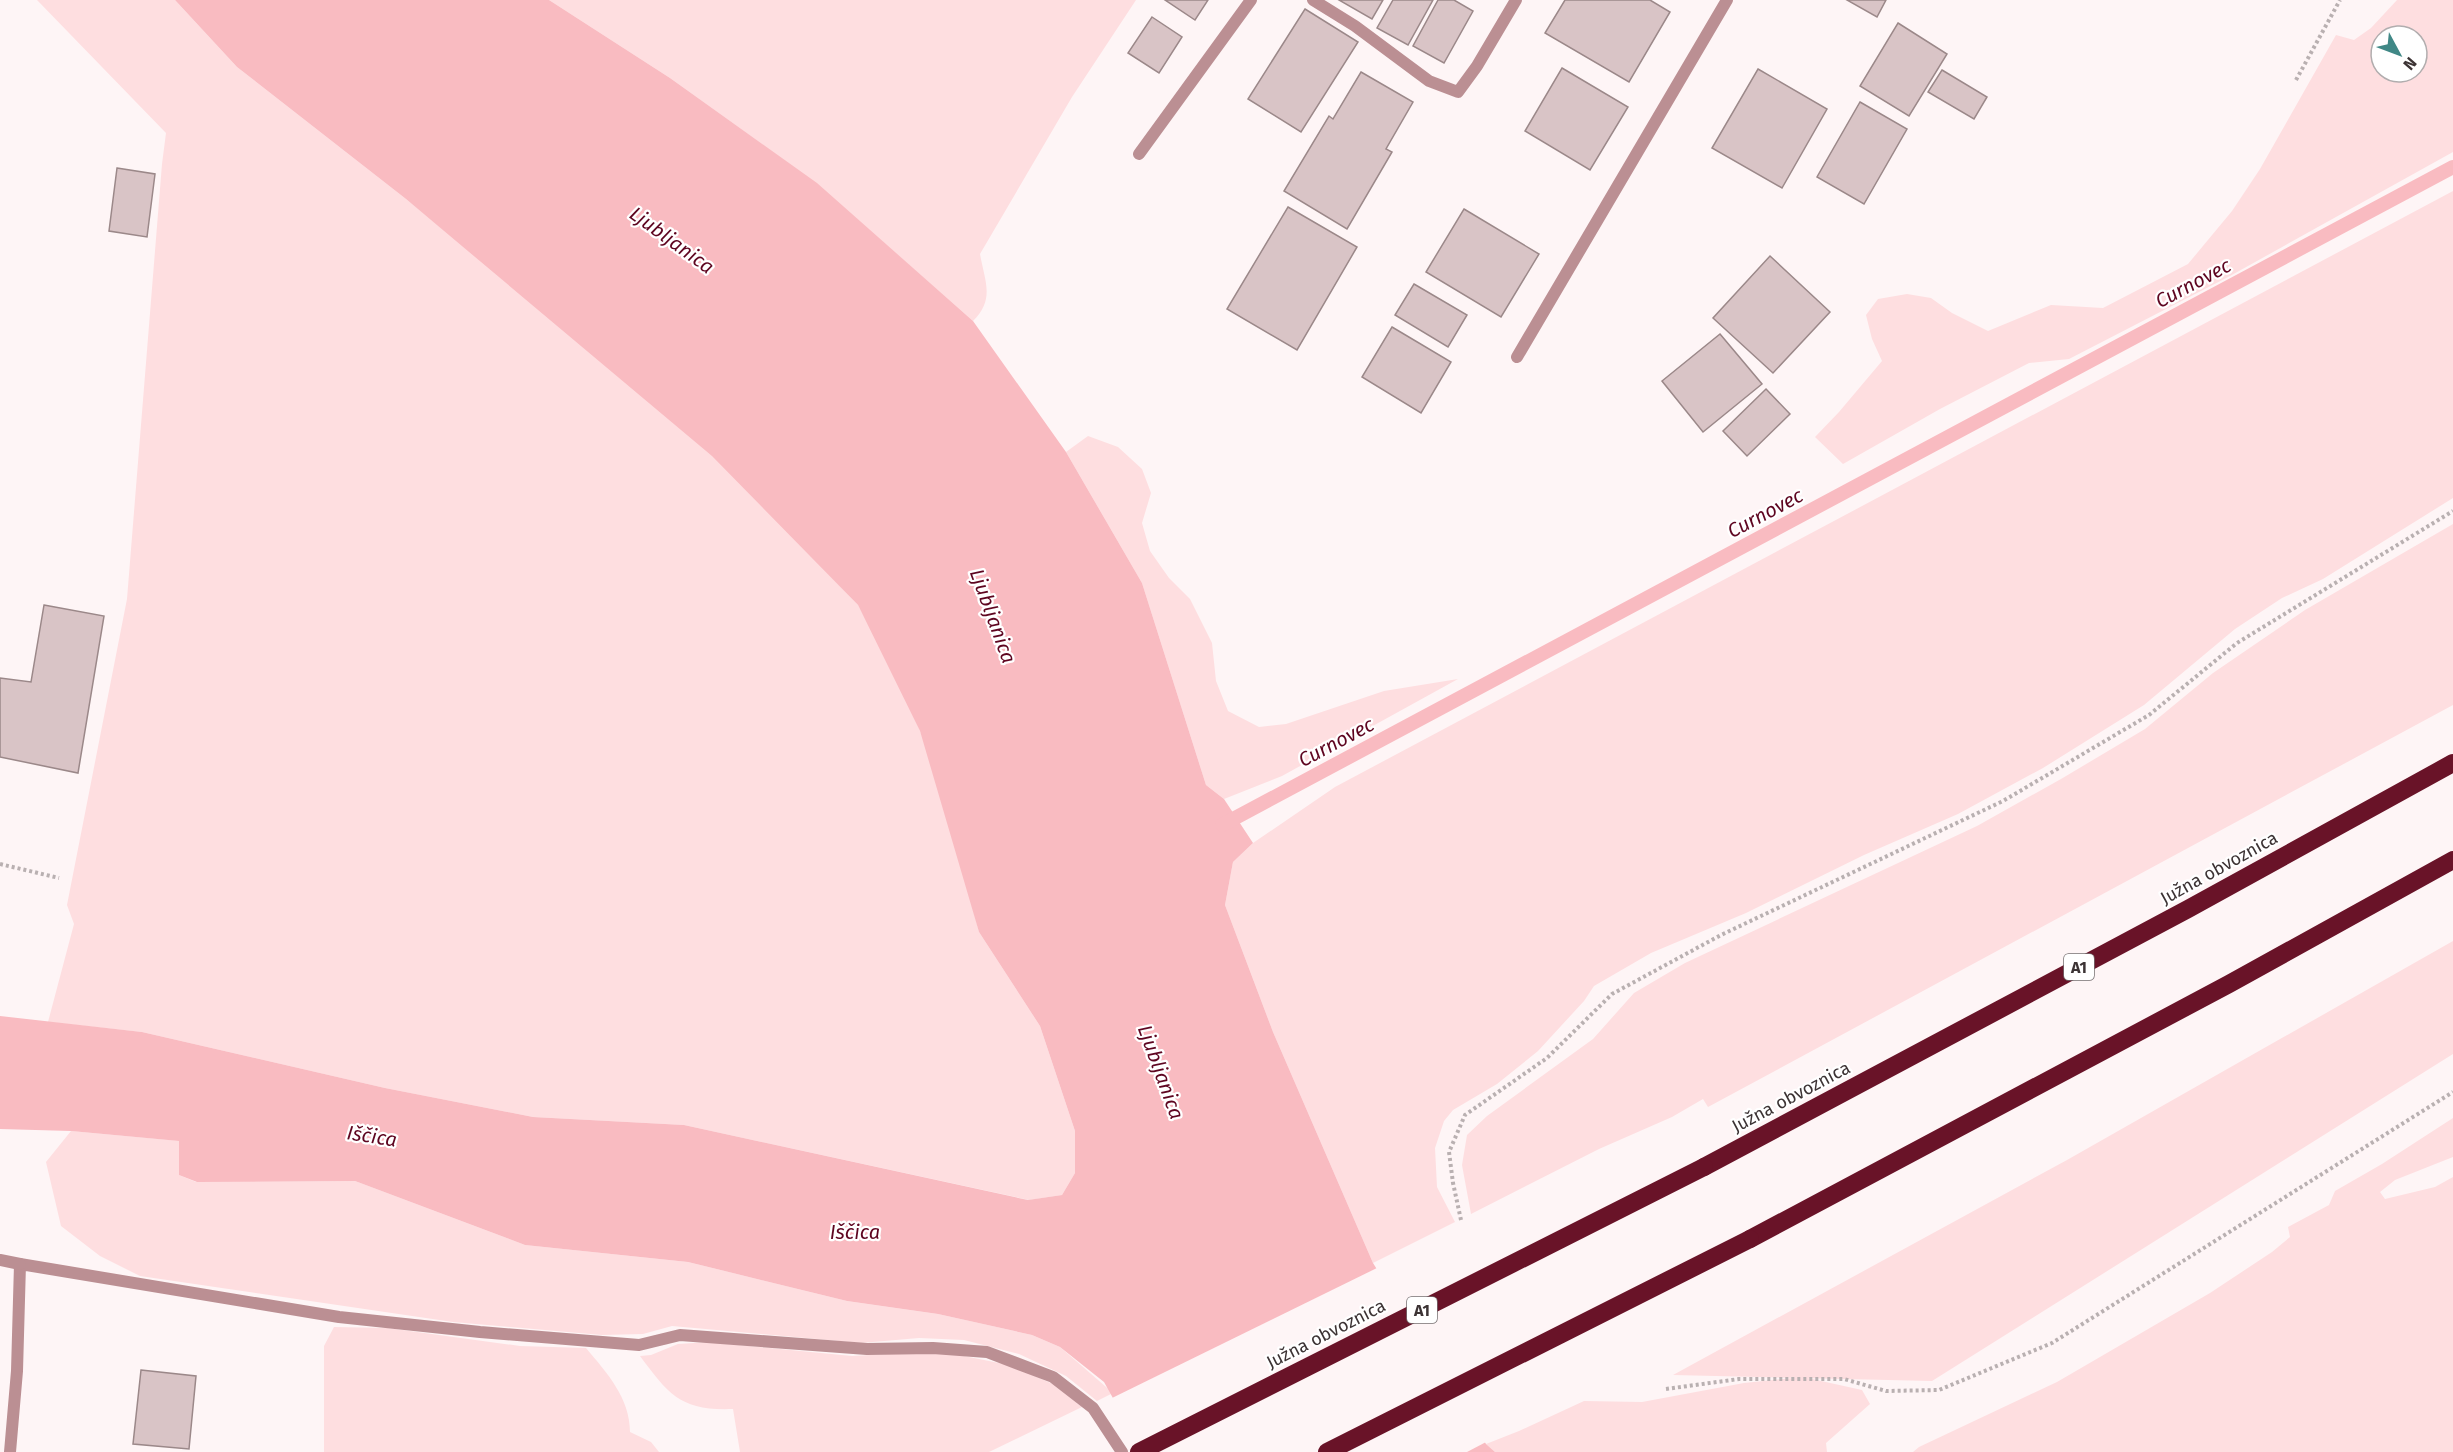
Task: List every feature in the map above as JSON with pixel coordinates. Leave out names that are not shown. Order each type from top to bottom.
[{"type":"highway","name":"Južna obvoznica","points":[[1139,1452],[1704,1167],[2188,909],[2453,763]]},
{"type":"highway","points":[[1327,1452],[1750,1239],[2229,984],[2453,860]]},
{"type":"street","points":[[1139,154],[1251,0]]},
{"type":"street","points":[[1313,0],[1355,26],[1429,81],[1458,92],[1478,66],[1516,0]]},
{"type":"street","points":[[1517,357],[1727,0]]},
{"type":"street","points":[[0,1260],[339,1317],[480,1332],[639,1345],[680,1335],[845,1347],[933,1348],[987,1353],[1053,1377],[1093,1408],[1122,1452]]},
{"type":"street","points":[[10,1452],[17,1371],[20,1264]]},
{"type":"path","points":[[2296,80],[2340,0]]},
{"type":"path","points":[[1461,1220],[1449,1152],[1465,1115],[1547,1058],[1612,994],[1721,935],[2003,801],[2149,715],[2237,643],[2453,511]]},
{"type":"path","points":[[0,864],[59,878]]},
{"type":"path","points":[[1666,1389],[1739,1379],[1844,1379],[1886,1391],[1939,1390],[2052,1343],[2453,1092]]},
{"type":"shaded area","points":[[37,0],[175,0],[237,67],[406,199],[703,443],[858,605],[905,694],[939,778],[979,932],[1040,1026],[1075,1131],[1075,1173],[1062,1195],[1029,1200],[684,1125],[533,1117],[385,1088],[142,1032],[48,1022],[74,924],[67,905],[127,599],[166,133]]},
{"type":"shaded area","points":[[549,0],[1136,0],[1072,97],[980,254],[987,290],[984,305],[973,321],[816,183],[670,78]]},
{"type":"shaded area","points":[[2397,0],[2453,0],[2453,152],[2230,276],[2069,359],[2029,363],[1940,409],[1843,464],[1815,437],[1882,361],[1872,339],[1866,315],[1878,299],[1907,294],[1931,298],[1952,313],[1988,331],[2051,305],[2103,308],[2188,264],[2232,211],[2260,169],[2336,35],[2354,40],[2369,29],[2369,84],[2429,84],[2429,24],[2375,24]]},
{"type":"shaded area","points":[[2453,191],[2453,498],[2323,579],[2282,598],[2235,629],[2144,705],[2043,768],[1958,814],[1864,855],[1746,913],[1651,953],[1594,986],[1584,1001],[1538,1051],[1497,1084],[1453,1110],[1444,1121],[1435,1148],[1437,1187],[1455,1222],[1373,1263],[1273,1032],[1225,905],[1233,862],[1253,843],[1335,787]]},
{"type":"shaded area","points":[[1088,436],[1118,447],[1142,469],[1151,493],[1142,523],[1150,551],[1169,578],[1190,599],[1212,643],[1216,681],[1228,711],[1259,727],[1286,724],[1384,691],[1458,679],[1282,776],[1224,799],[1206,785],[1142,583],[1066,452]]},
{"type":"shaded area","points":[[2453,524],[2453,705],[1708,1107],[1703,1099],[1672,1117],[1599,1149],[1471,1214],[1462,1165],[1467,1135],[1487,1116],[1593,1039],[1634,993],[1685,963],[1977,826],[2061,779],[2145,729],[2213,673],[2305,610]]},
{"type":"shaded area","points":[[2453,941],[2453,1054],[1932,1381],[1673,1375],[2067,1160]]},
{"type":"shaded area","points":[[2453,1118],[2453,1157],[2395,1180],[2380,1192],[2385,1199],[2435,1187],[2453,1177],[2453,1452],[1913,1452],[1919,1447],[2057,1382],[2210,1293],[2272,1252],[2290,1237],[2288,1227],[2329,1205],[2335,1191]]},
{"type":"shaded area","points":[[71,1131],[180,1141],[179,1175],[196,1182],[355,1181],[525,1245],[688,1262],[847,1301],[938,1314],[1032,1335],[1060,1347],[1113,1393],[1097,1401],[1066,1376],[1019,1354],[964,1340],[919,1338],[861,1343],[672,1326],[643,1334],[602,1335],[453,1322],[140,1276],[100,1256],[61,1226],[46,1162]]},
{"type":"shaded area","points":[[334,1327],[388,1328],[520,1346],[586,1348],[622,1397],[630,1432],[651,1442],[659,1452],[324,1452],[324,1346]]},
{"type":"shaded area","points":[[709,1342],[852,1356],[924,1352],[954,1354],[1009,1365],[1053,1384],[1082,1407],[989,1452],[740,1452],[733,1409],[701,1407],[678,1398],[659,1381],[640,1356],[651,1355],[678,1344]]},
{"type":"shaded area","points":[[1803,1377],[1862,1390],[1870,1404],[1826,1443],[1827,1452],[1495,1452],[1486,1444],[1584,1401],[1642,1402],[1744,1383]]},
{"type":"water","points":[[175,0],[549,0],[670,78],[817,183],[973,321],[1066,452],[1142,583],[1206,785],[1224,799],[1253,843],[1233,862],[1225,905],[1273,1032],[1373,1263],[1486,1444],[1495,1452],[1143,1452],[1104,1382],[1060,1347],[1032,1335],[938,1314],[847,1301],[688,1262],[525,1245],[355,1181],[197,1182],[179,1175],[179,1141],[71,1131],[0,1129],[0,1016],[142,1032],[385,1088],[533,1117],[684,1125],[1028,1200],[1062,1195],[1075,1173],[1075,1131],[1040,1026],[979,932],[920,731],[858,605],[712,456],[406,199],[237,67]]},
{"type":"pier","points":[[1379,1267],[1488,1441],[1467,1452],[1140,1452],[1110,1399]]},
{"type":"building","points":[[1165,0],[1208,0],[1195,20]]},
{"type":"building","points":[[1339,0],[1383,0],[1372,19]]},
{"type":"building","points":[[1393,0],[1433,0],[1408,45],[1377,28]]},
{"type":"building","points":[[1438,0],[1454,0],[1473,11],[1444,63],[1413,46]]},
{"type":"building","points":[[1565,0],[1650,0],[1670,12],[1629,82],[1545,33]]},
{"type":"building","points":[[1847,0],[1886,0],[1877,17]]},
{"type":"building","points":[[1305,9],[1358,42],[1301,132],[1248,99]]},
{"type":"building","points":[[1152,17],[1182,37],[1159,73],[1128,53]]},
{"type":"building","points":[[1898,23],[1947,54],[1909,116],[1860,86]]},
{"type":"building","points":[[1562,68],[1628,107],[1590,170],[1525,131]]},
{"type":"building","points":[[1758,69],[1827,109],[1782,188],[1712,148]]},
{"type":"building","points":[[1942,70],[1987,97],[1974,119],[1928,92]]},
{"type":"building","points":[[1361,72],[1413,102],[1386,149],[1392,152],[1347,229],[1284,191],[1329,116],[1333,119]]},
{"type":"building","points":[[1860,102],[1907,129],[1864,204],[1817,177]]},
{"type":"building","points":[[117,168],[155,174],[147,237],[109,231]]},
{"type":"building","points":[[1288,207],[1357,247],[1297,350],[1227,309]]},
{"type":"building","points":[[1464,209],[1539,254],[1501,317],[1426,272]]},
{"type":"building","points":[[1770,256],[1830,312],[1773,373],[1713,318]]},
{"type":"building","points":[[1414,284],[1467,315],[1448,347],[1395,315]]},
{"type":"building","points":[[1392,327],[1451,362],[1421,413],[1362,377]]},
{"type":"building","points":[[1720,334],[1762,384],[1703,432],[1662,381]]},
{"type":"building","points":[[1766,389],[1790,414],[1747,456],[1723,431]]},
{"type":"building","points":[[44,605],[104,616],[78,773],[0,757],[0,678],[31,682]]},
{"type":"building","points":[[141,1370],[196,1376],[189,1449],[133,1444]]},
{"type":"waterway","name":"Curnovec","points":[[1222,825],[2453,167]]},
{"type":"water label","name":"Ljubljanica","points":[[672,240]]},
{"type":"water label","name":"Ljubljanica","points":[[993,616]]},
{"type":"water label","name":"Ljubljanica","points":[[1161,1072]]},
{"type":"water label","name":"Iščica","points":[[372,1136]]},
{"type":"water label","name":"Iščica","points":[[855,1232]]}]
